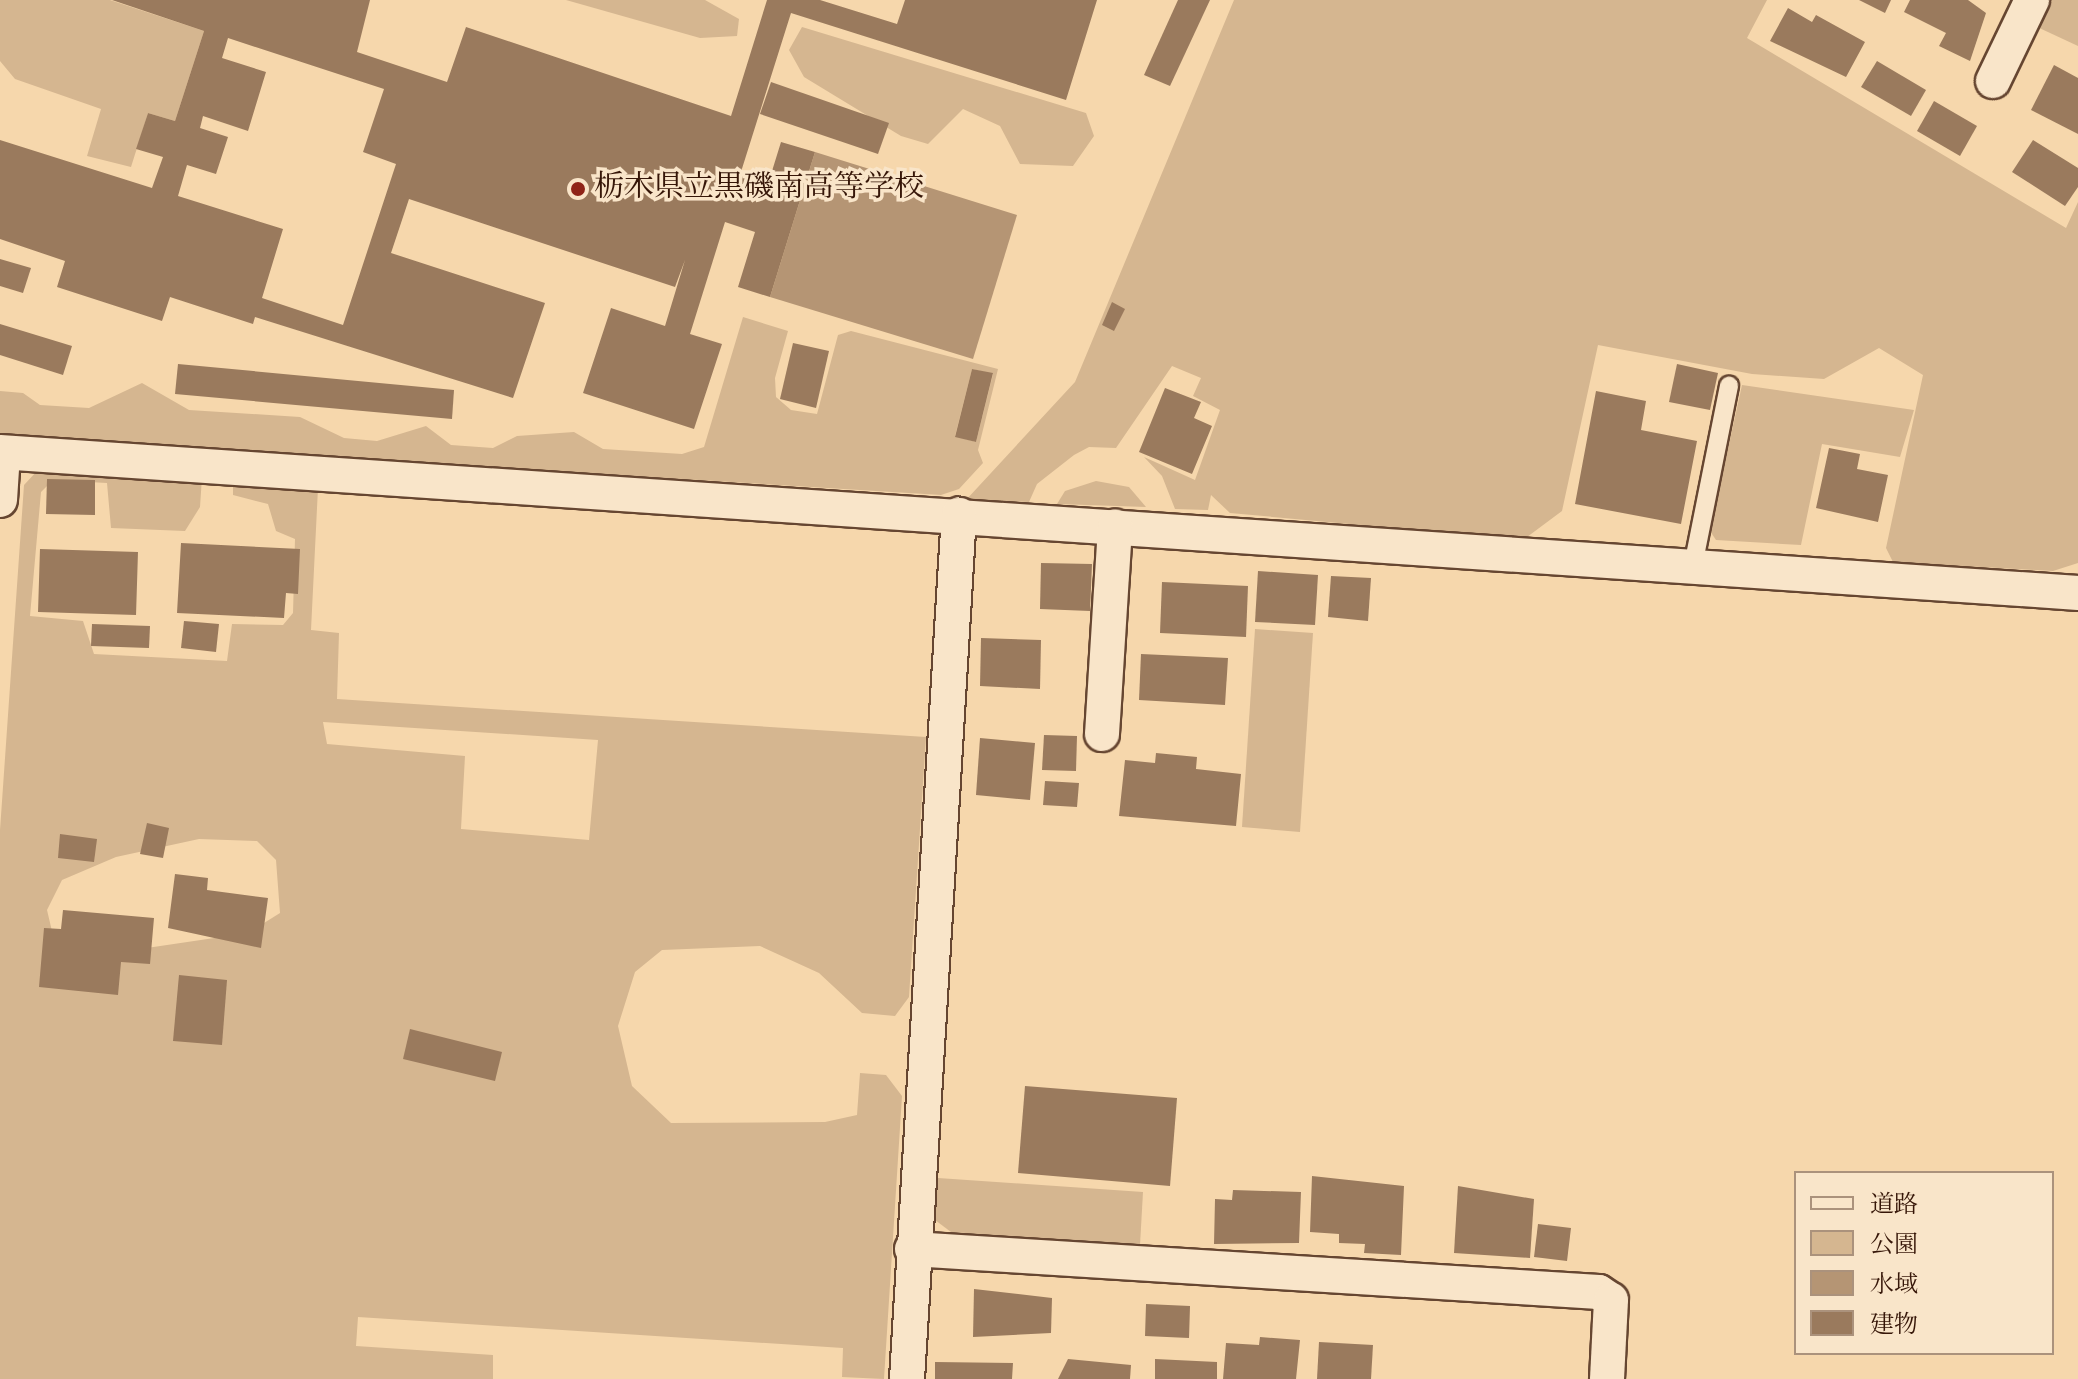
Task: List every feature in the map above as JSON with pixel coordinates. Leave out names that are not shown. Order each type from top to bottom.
[{"type":"street","points":[[1993,81],[2032,0]]},
{"type":"street","points":[[0,500],[2,452],[2078,593]]},
{"type":"street","points":[[907,1379],[912,1249],[959,515]]},
{"type":"street","points":[[1102,734],[1115,526]]},
{"type":"street","points":[[912,1249],[1599,1292],[1611,1300],[1607,1379]]},
{"type":"lane","points":[[1693,566],[1729,386]]},
{"type":"green space","points":[[0,0],[110,0],[204,31],[175,121],[148,113],[131,167],[87,156],[101,109],[15,79],[0,61]]},
{"type":"green space","points":[[566,0],[705,0],[739,19],[737,36],[700,38]]},
{"type":"green space","points":[[1234,0],[1767,0],[1747,38],[2066,228],[2078,202],[2078,563],[2053,571],[1893,562],[1886,548],[1923,375],[1879,348],[1824,379],[1752,374],[1598,345],[1562,511],[1523,540],[1230,513],[1211,495],[1208,510],[1175,509],[1162,476],[1144,457],[1195,480],[1220,410],[1193,396],[1201,378],[1172,366],[1116,448],[1089,447],[1074,455],[1037,484],[1029,502],[966,500],[1075,382]]},
{"type":"green space","points":[[2048,0],[2078,0],[2078,46],[2035,26]]},
{"type":"green space","points":[[802,27],[1086,113],[1094,136],[1073,166],[1020,164],[1000,126],[963,109],[928,144],[901,136],[804,77],[789,50]]},
{"type":"green space","points":[[743,317],[788,331],[775,378],[776,397],[791,410],[817,414],[838,335],[851,331],[998,369],[978,450],[983,463],[959,489],[941,495],[0,437],[0,391],[23,393],[40,405],[89,408],[142,383],[189,410],[300,417],[344,438],[377,441],[426,426],[451,445],[493,448],[517,436],[574,432],[603,449],[682,454],[704,447]],"holes":[[[972,369],[993,374],[976,442],[955,436]]]},
{"type":"green space","points":[[1742,385],[1914,410],[1900,457],[1822,444],[1801,545],[1716,540],[1710,531]]},
{"type":"green space","points":[[38,470],[202,477],[200,507],[185,531],[111,528],[107,483],[53,480],[41,492],[30,616],[83,621],[94,654],[227,661],[232,624],[283,625],[293,613],[295,539],[276,531],[268,504],[233,495],[233,480],[318,488],[311,630],[339,633],[337,699],[926,737],[909,997],[895,1016],[862,1013],[819,973],[760,946],[662,950],[635,972],[618,1026],[632,1086],[671,1123],[825,1122],[857,1115],[860,1073],[886,1075],[902,1096],[884,1379],[842,1377],[843,1348],[358,1317],[356,1346],[493,1355],[493,1379],[0,1379],[0,830],[24,485]],"holes":[[[323,722],[598,740],[589,840],[461,829],[465,756],[327,744]],[[199,839],[257,841],[276,860],[280,913],[248,933],[59,961],[47,910],[62,880],[116,857]]]},
{"type":"green space","points":[[1096,481],[1129,487],[1146,507],[1057,504],[1065,491]]},
{"type":"green space","points":[[1255,629],[1313,633],[1300,832],[1242,827]]},
{"type":"green space","points":[[938,1178],[1143,1192],[1140,1245],[951,1232],[935,1220]]},
{"type":"water","points":[[815,152],[1017,215],[973,359],[770,297]]},
{"type":"building","points":[[112,0],[370,0],[357,52],[447,82],[466,27],[731,116],[767,0],[820,0],[897,24],[905,0],[1097,0],[1066,100],[791,13],[740,175],[768,184],[781,142],[815,152],[770,297],[738,287],[755,232],[725,222],[690,334],[722,344],[694,429],[583,393],[611,308],[665,326],[685,260],[675,287],[409,199],[391,253],[545,303],[513,398],[255,317],[253,324],[170,297],[162,321],[57,287],[65,261],[0,239],[0,140],[152,188],[163,157],[136,149],[148,113],[175,121],[204,31]],"holes":[[[228,38],[384,89],[363,152],[396,164],[343,325],[262,298],[283,229],[178,196],[187,165],[216,174],[228,137],[200,128],[203,116],[248,131],[266,72],[222,58]]]},
{"type":"building","points":[[1178,0],[1210,0],[1170,86],[1144,75]]},
{"type":"building","points":[[1859,0],[1891,0],[1885,13]]},
{"type":"building","points":[[1910,0],[1968,0],[1986,13],[1970,61],[1939,46],[1946,33],[1904,12]]},
{"type":"building","points":[[1788,8],[1812,22],[1816,15],[1865,42],[1846,77],[1770,41]]},
{"type":"building","points":[[1877,61],[1926,90],[1911,116],[1861,87]]},
{"type":"building","points":[[2054,65],[2078,78],[2078,134],[2031,110]]},
{"type":"building","points":[[771,82],[889,123],[878,154],[760,114]]},
{"type":"building","points":[[1934,101],[1977,126],[1960,156],[1917,131]]},
{"type":"building","points":[[2033,140],[2078,168],[2078,187],[2065,206],[2012,172]]},
{"type":"building","points":[[0,259],[31,268],[23,293],[0,286]]},
{"type":"building","points":[[1112,302],[1125,309],[1114,331],[1102,325]]},
{"type":"building","points":[[0,324],[72,346],[63,375],[0,355]]},
{"type":"building","points":[[793,343],[829,351],[816,408],[780,399]]},
{"type":"building","points":[[178,364],[454,390],[452,419],[175,394]]},
{"type":"building","points":[[1677,364],[1718,373],[1710,410],[1669,402]]},
{"type":"building","points":[[972,369],[993,373],[976,442],[955,437]]},
{"type":"building","points":[[1165,388],[1201,402],[1194,418],[1212,426],[1192,474],[1139,452]]},
{"type":"building","points":[[1596,391],[1646,401],[1641,430],[1697,441],[1681,524],[1575,504]]},
{"type":"building","points":[[1829,448],[1860,454],[1857,469],[1888,475],[1878,522],[1816,508]]},
{"type":"building","points":[[47,479],[95,480],[95,515],[46,514]]},
{"type":"building","points":[[181,543],[300,549],[298,594],[286,593],[284,618],[177,613]]},
{"type":"building","points":[[40,549],[138,552],[136,615],[38,612]]},
{"type":"building","points":[[1041,563],[1092,564],[1090,611],[1040,609]]},
{"type":"building","points":[[1258,571],[1318,575],[1315,625],[1255,622]]},
{"type":"building","points":[[1331,576],[1371,578],[1368,621],[1328,617]]},
{"type":"building","points":[[1162,582],[1248,586],[1246,637],[1160,633]]},
{"type":"building","points":[[184,621],[219,624],[216,652],[181,648]]},
{"type":"building","points":[[92,624],[150,626],[149,648],[91,646]]},
{"type":"building","points":[[981,638],[1041,640],[1040,689],[980,686]]},
{"type":"building","points":[[1141,654],[1228,658],[1225,705],[1139,700]]},
{"type":"building","points":[[1044,735],[1077,736],[1076,771],[1042,770]]},
{"type":"building","points":[[980,738],[1035,743],[1030,800],[976,795]]},
{"type":"building","points":[[1156,753],[1197,757],[1196,769],[1241,774],[1236,826],[1119,816],[1125,760],[1155,763]]},
{"type":"building","points":[[1045,781],[1079,783],[1077,807],[1043,805]]},
{"type":"building","points":[[147,823],[169,828],[163,858],[140,854]]},
{"type":"building","points":[[60,834],[97,839],[94,862],[58,858]]},
{"type":"building","points":[[175,874],[208,878],[207,890],[268,898],[261,948],[168,928]]},
{"type":"building","points":[[63,910],[154,918],[150,964],[121,962],[118,995],[39,987],[44,928],[61,929]]},
{"type":"building","points":[[179,975],[227,980],[222,1045],[173,1041]]},
{"type":"building","points":[[410,1029],[502,1052],[495,1081],[403,1059]]},
{"type":"building","points":[[1025,1086],[1177,1098],[1170,1186],[1018,1173]]},
{"type":"building","points":[[1312,1176],[1404,1186],[1401,1255],[1364,1253],[1365,1244],[1339,1243],[1339,1234],[1310,1232]]},
{"type":"building","points":[[1458,1186],[1534,1199],[1530,1258],[1454,1253]]},
{"type":"building","points":[[1233,1190],[1301,1192],[1299,1243],[1214,1244],[1215,1199],[1232,1200]]},
{"type":"building","points":[[1538,1224],[1571,1228],[1567,1261],[1534,1257]]},
{"type":"building","points":[[974,1289],[1052,1298],[1051,1333],[973,1337]]},
{"type":"building","points":[[1146,1304],[1190,1306],[1189,1338],[1145,1336]]},
{"type":"building","points":[[1260,1337],[1300,1340],[1296,1379],[1223,1379],[1226,1343],[1259,1345]]},
{"type":"building","points":[[1319,1342],[1373,1345],[1371,1379],[1317,1379]]},
{"type":"building","points":[[1068,1359],[1131,1365],[1130,1379],[1058,1379]]},
{"type":"building","points":[[1155,1359],[1217,1362],[1217,1379],[1155,1379]]},
{"type":"building","points":[[935,1362],[1013,1363],[1012,1379],[935,1379]]},
{"type":"place","name":"栃木県立黒磯南高等学校","points":[[578,189]]}]
